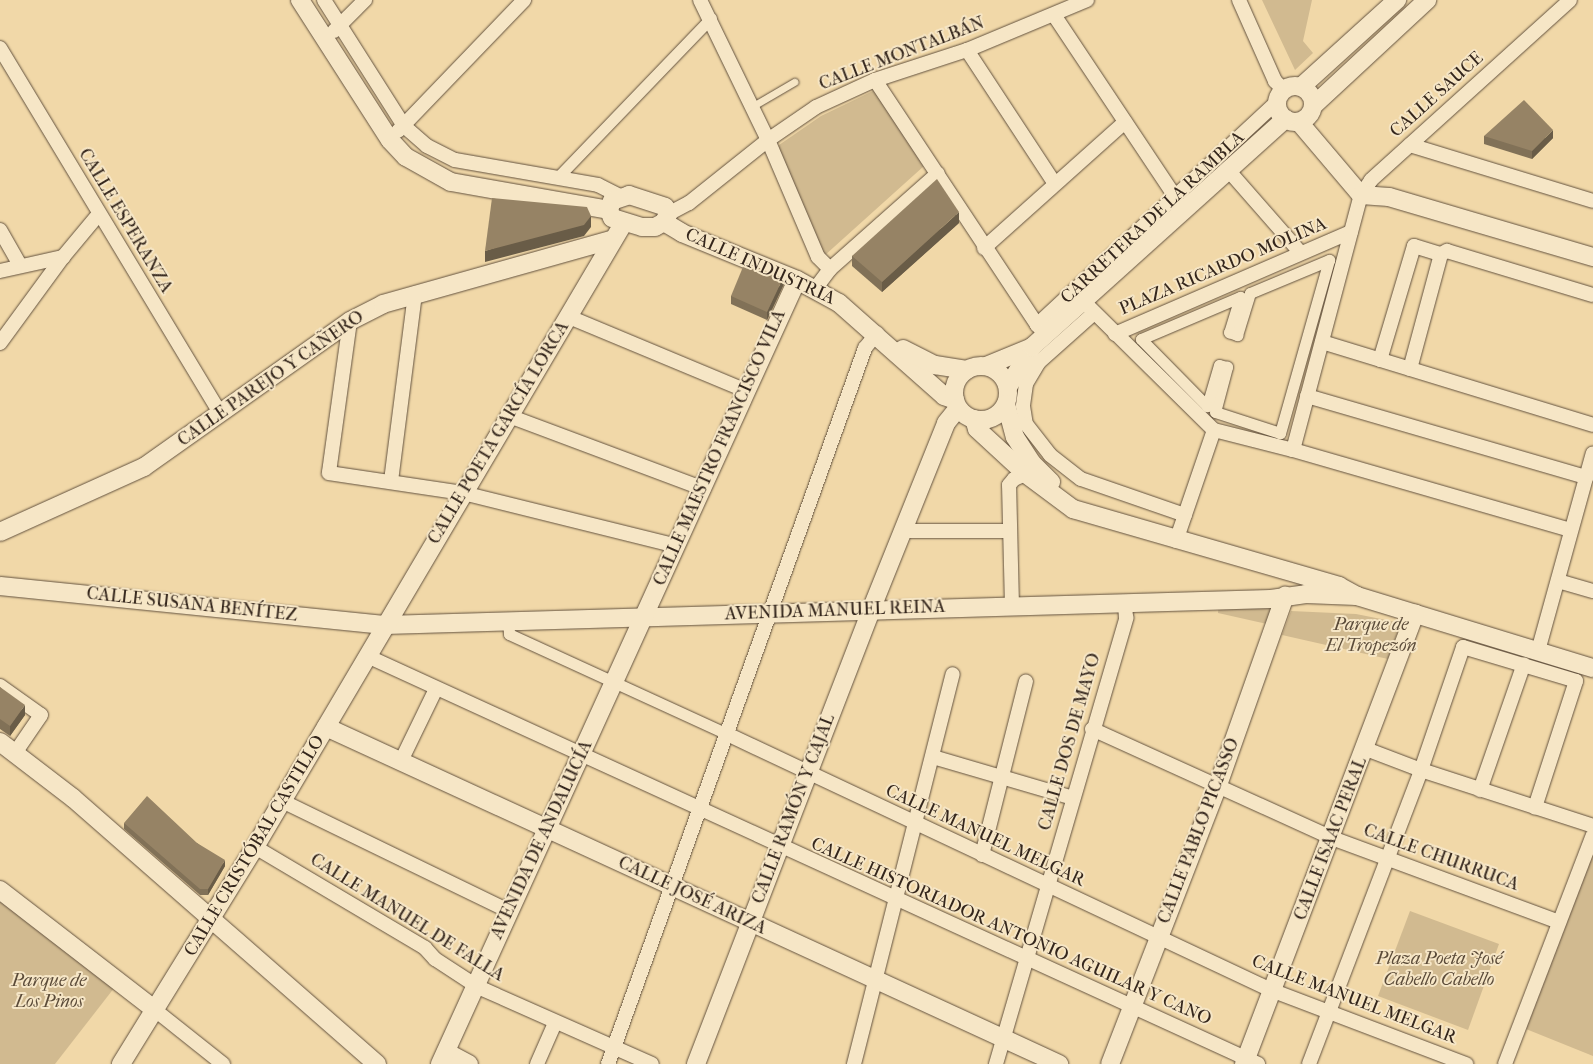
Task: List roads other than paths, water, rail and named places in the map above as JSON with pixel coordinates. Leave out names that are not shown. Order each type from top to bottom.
[{"type":"street","name":"CALLE INDUSTRIA","points":[[300,0],[390,140],[406,156],[451,182],[615,203],[657,203],[665,207],[666,218],[682,233],[796,280],[839,303],[877,333],[944,396],[957,404]]},
{"type":"street","points":[[324,0],[404,126],[427,146],[455,160],[598,185],[615,203],[612,218],[623,224],[655,227],[666,218]]},
{"type":"street","points":[[324,37],[341,27],[365,0]]},
{"type":"street","points":[[390,140],[524,0]]},
{"type":"street","points":[[700,0],[711,18],[768,140],[818,257],[830,269]]},
{"type":"street","name":"CALLE MONTALBÁN","points":[[666,218],[689,203],[768,140],[816,107],[875,80],[968,50],[1087,0]]},
{"type":"street","points":[[1239,0],[1275,81],[1287,93],[1310,94],[1313,106]]},
{"type":"street","name":"CARRETERA DE LA RAMBLA","points":[[1007,395],[1042,329],[1287,93],[1397,0]]},
{"type":"street","points":[[1292,120],[1309,116],[1313,106],[1427,0]]},
{"type":"street","name":"CALLE SAUCE","points":[[1350,232],[1361,195],[1371,180],[1570,0]]},
{"type":"street","points":[[1054,15],[1176,198]]},
{"type":"street","points":[[557,178],[711,18]]},
{"type":"street","name":"CALLE ESPERANZA","points":[[0,48],[98,215],[220,413]]},
{"type":"street","points":[[968,50],[1055,184]]},
{"type":"street","points":[[875,80],[938,174],[984,248],[1042,329]]},
{"type":"street","points":[[1287,93],[1280,113],[1292,120],[1361,195],[1389,197],[1593,258]]},
{"type":"street","name":"CARRETERA DE LA RAMBLA","points":[[1042,329],[1088,307],[1229,171],[1292,120]]},
{"type":"street","points":[[984,248],[1125,122]]},
{"type":"street","points":[[1410,145],[1593,201]]},
{"type":"street","points":[[1229,171],[1300,252]]},
{"type":"street","points":[[815,289],[830,269],[938,174]]},
{"type":"street","points":[[0,343],[63,257],[98,215]]},
{"type":"street","name":"CALLE POETA GARCÍA LORCA","points":[[385,625],[606,256],[611,240],[623,224]]},
{"type":"street","points":[[0,230],[20,265]]},
{"type":"street","name":"PLAZA RICARDO MOLINA","points":[[1115,334],[1300,252],[1350,232]]},
{"type":"street","name":"PLAZA RICARDO MOLINA","points":[[1293,450],[1350,232]]},
{"type":"street","name":"CALLE PAREJO Y CAÑERO","points":[[0,532],[144,467],[350,321],[383,304],[611,240]]},
{"type":"street","points":[[1380,360],[1414,246],[1441,254],[1447,251],[1593,295]]},
{"type":"street","points":[[1410,369],[1441,254]]},
{"type":"street","points":[[0,271],[20,265],[63,257]]},
{"type":"street","name":"PLAZA RICARDO MOLINA","points":[[1329,260],[1280,433],[1215,412],[1227,367],[1219,365],[1207,406],[1140,340],[1240,298],[1229,332],[1237,335],[1250,293],[1329,260]]},
{"type":"street","name":"CALLE MAESTRO FRANCISCO VILA","points":[[643,616],[704,489],[796,280]]},
{"type":"street","points":[[391,481],[416,294]]},
{"type":"street","points":[[1088,307],[1039,362],[1026,384],[1022,406],[1026,424],[1050,456],[1081,479],[1184,515]]},
{"type":"street","name":"PLAZA RICARDO MOLINA","points":[[1088,307],[1210,427]]},
{"type":"street","points":[[569,317],[747,391]]},
{"type":"street","points":[[350,321],[329,473],[463,493],[677,546]]},
{"type":"street","name":"CALLE INDUSTRIA","points":[[877,333],[935,365],[966,370]]},
{"type":"street","points":[[608,1064],[671,886],[701,811],[864,348],[877,333]]},
{"type":"street","points":[[1322,342],[1593,425]]},
{"type":"street","name":"CARRETERA DE LA RAMBLA","points":[[986,366],[1032,347]]},
{"type":"street","points":[[1108,519],[1055,486],[1032,463],[1015,437],[1007,395],[1000,374],[986,366],[966,370],[957,380],[957,404],[974,419],[977,430],[1026,474],[1073,509],[1271,569],[1339,586],[1357,596],[1593,668]]},
{"type":"street","points":[[974,419],[996,416],[1007,395]]},
{"type":"street","points":[[1307,396],[1586,477]]},
{"type":"street","name":"CALLE RAMÓN Y CAJAL","points":[[696,1064],[902,531],[946,423],[957,404]]},
{"type":"street","points":[[509,416],[704,489]]},
{"type":"street","points":[[1176,541],[1210,427],[1571,530]]},
{"type":"street","points":[[1538,651],[1593,453]]},
{"type":"street","points":[[1012,606],[1008,532],[1009,485],[1014,479],[1026,474]]},
{"type":"street","points":[[902,531],[1008,532]]},
{"type":"street","points":[[1271,569],[1285,596]]},
{"type":"street","points":[[1558,581],[1593,591]]},
{"type":"street","name":"CALLE SUSANA BENÍTEZ","points":[[0,586],[385,625]]},
{"type":"street","name":"AVENIDA MANUEL REINA","points":[[385,625],[508,619],[1271,600],[1285,596],[1357,596]]},
{"type":"street","name":"CALLE PABLO PICASSO","points":[[1110,1064],[1218,785],[1285,596]]},
{"type":"street","name":"CALLE DOS DE MAYO","points":[[996,1064],[1092,729],[1126,618],[1125,603]]},
{"type":"street","name":"CALLE ISAAC PERAL","points":[[1250,1062],[1271,990],[1366,749],[1415,613]]},
{"type":"street","name":"AVENIDA DE ANDALUCÍA","points":[[443,1058],[614,684],[643,616]]},
{"type":"street","name":"CALLE MANUEL MELGAR","points":[[508,619],[508,634],[727,734],[1158,938],[1271,990],[1466,1064]]},
{"type":"street","name":"CALLE CRISTÓBAL CASTILLO","points":[[121,1064],[255,847],[385,625]]},
{"type":"street","points":[[1309,1064],[1420,770],[1463,647],[1576,681],[1535,807]]},
{"type":"street","name":"CALLE HISTORIADOR ANTONIO AGUILAR Y CANO","points":[[367,656],[1250,1062]]},
{"type":"street","points":[[1480,790],[1524,664]]},
{"type":"street","points":[[854,1064],[877,981],[953,674]]},
{"type":"street","points":[[982,855],[1026,681]]},
{"type":"street","points":[[0,686],[41,715],[15,753]]},
{"type":"street","points":[[401,761],[436,688]]},
{"type":"street","name":"CALLE JOSÉ ARIZA","points":[[326,727],[1059,1064]]},
{"type":"street","name":"CALLE CHURRUCA","points":[[1092,729],[1332,838],[1559,922]]},
{"type":"street","points":[[0,742],[73,798],[377,1064]]},
{"type":"street","points":[[1366,749],[1420,770],[1593,826]]},
{"type":"street","points":[[933,757],[1002,775],[1073,798]]},
{"type":"street","points":[[282,801],[509,911]]},
{"type":"street","points":[[1505,1064],[1593,836]]},
{"type":"street","name":"CALLE MANUEL DE FALLA","points":[[255,847],[424,948],[435,959],[476,984],[555,1023],[652,1064]]},
{"type":"street","points":[[0,890],[223,1064]]},
{"type":"street","points":[[537,1064],[555,1023]]},
{"type":"street","points":[[443,1058],[469,1064]]},
{"type":"lane","points":[[752,106],[794,82]]},
{"type":"lane","points":[[1234,332],[1246,289],[1241,278]]},
{"type":"lane","points":[[1210,427],[1223,369]]},
{"type":"park label","name":"Parque de El Tropezón","points":[[1371,636]]},
{"type":"park label","name":"Plaza Poeta José Cabello Cabello","points":[[1439,970]]},
{"type":"park label","name":"Parque de Los Pinos","points":[[49,992]]}]
